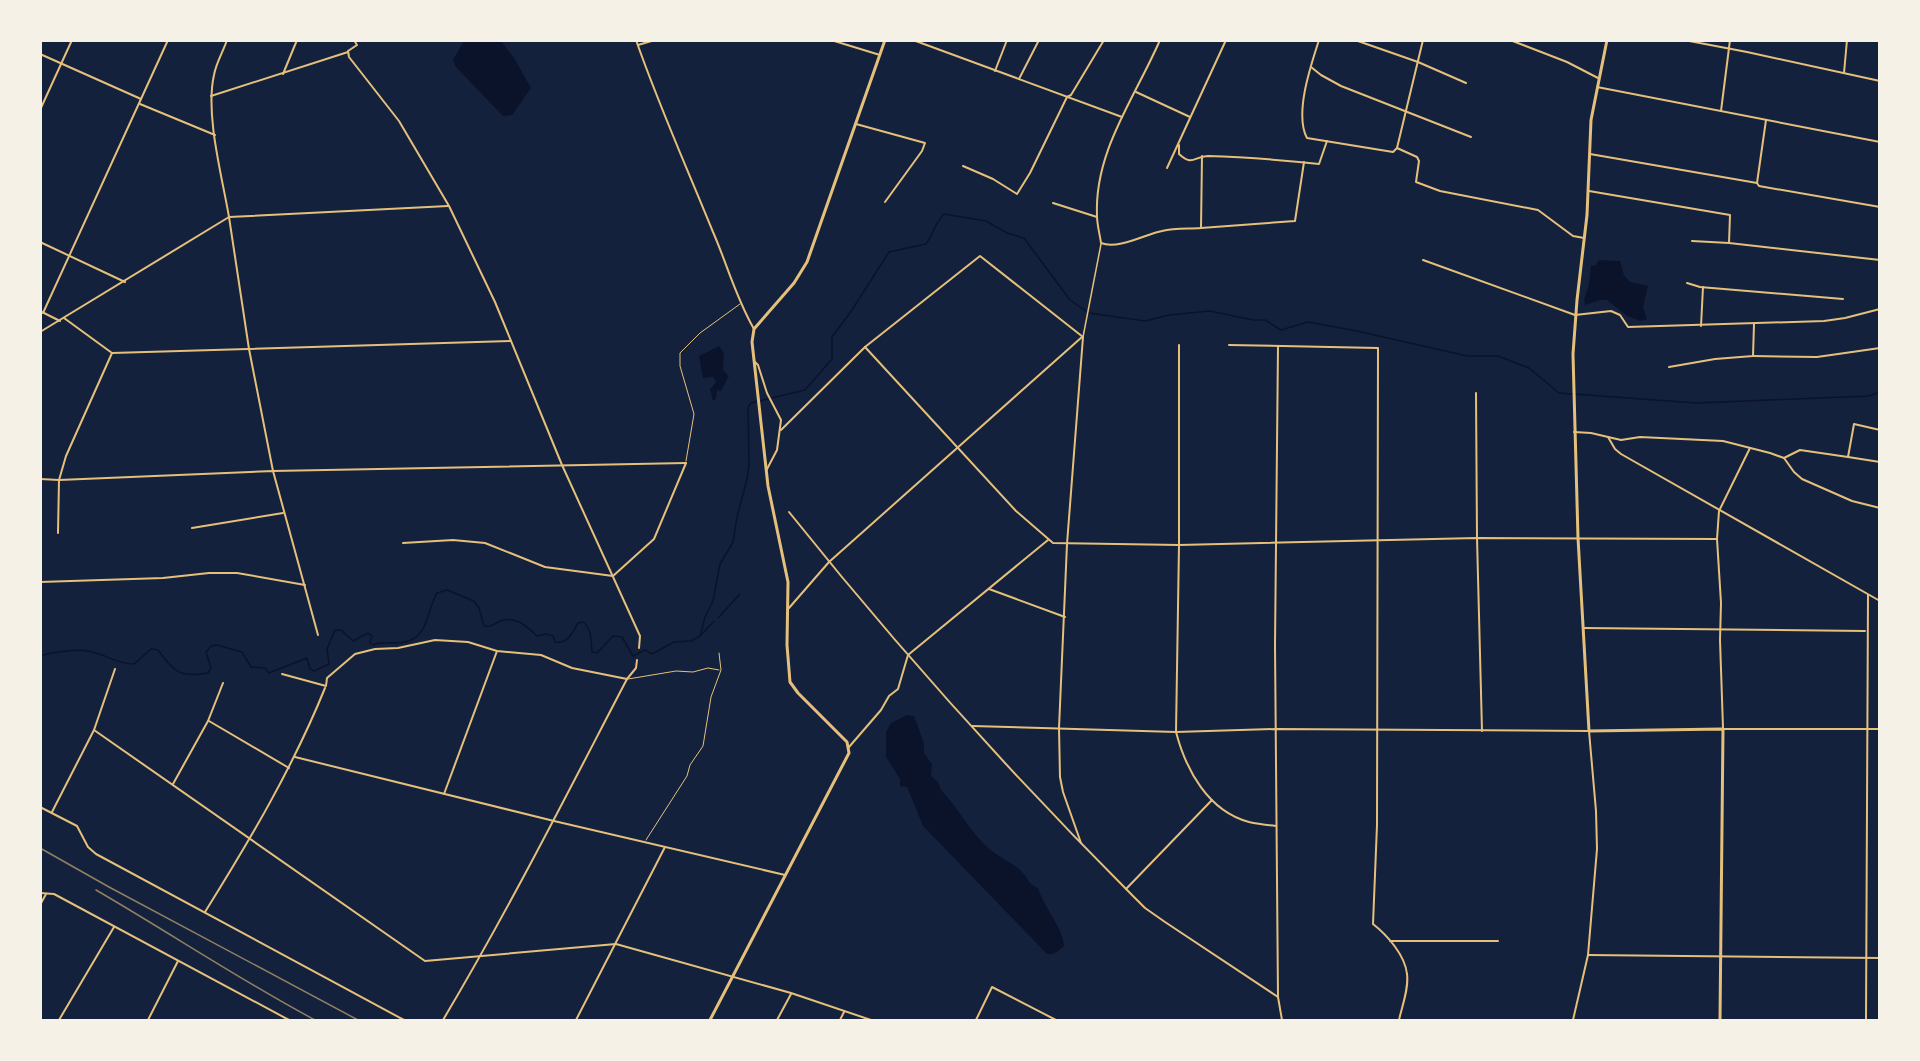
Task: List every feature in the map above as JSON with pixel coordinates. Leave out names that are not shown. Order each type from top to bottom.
[{"type":"main road","points":[[710,1020],[846,759],[849,747],[847,742],[789,682],[788,582],[766,471],[753,360],[754,329],[794,282],[807,262],[885,40]]},
{"type":"main road","points":[[1607,40],[1591,120],[1589,190],[1575,315],[1573,387],[1578,538],[1589,731],[1723,729],[1720,1020]]},
{"type":"street","points":[[40,110],[72,40]]},
{"type":"street","points":[[60,321],[42,312],[168,40]]},
{"type":"street","points":[[227,40],[214,73],[211,96],[215,135],[230,217],[249,349],[273,471],[318,635]]},
{"type":"street","points":[[283,74],[297,40]]},
{"type":"street","points":[[211,96],[348,51],[357,45],[354,40]]},
{"type":"street","points":[[636,40],[656,97],[713,232],[740,304],[754,329]]},
{"type":"street","points":[[638,45],[655,40]]},
{"type":"street","points":[[831,40],[880,55]]},
{"type":"street","points":[[913,40],[1122,117]]},
{"type":"street","points":[[996,71],[1007,40]]},
{"type":"street","points":[[1018,79],[1039,40]]},
{"type":"street","points":[[963,166],[993,179],[1017,194],[1030,173],[1067,97],[1071,96],[1104,40]]},
{"type":"street","points":[[1081,843],[1062,792],[1059,728],[1067,544],[1083,337],[1101,243],[1097,217],[1099,184],[1106,150],[1160,40]]},
{"type":"street","points":[[1167,168],[1226,40]]},
{"type":"street","points":[[1319,40],[1305,93],[1302,127],[1307,138],[1393,152],[1397,148],[1424,40]]},
{"type":"street","points":[[1355,40],[1418,62],[1466,83]]},
{"type":"street","points":[[1510,40],[1567,62],[1599,78]]},
{"type":"street","points":[[1684,40],[1880,81]]},
{"type":"street","points":[[1720,111],[1730,40]]},
{"type":"street","points":[[1844,74],[1848,40]]},
{"type":"street","points":[[348,51],[349,57],[399,121],[449,206],[495,302],[562,465],[640,636],[639,648]]},
{"type":"street","points":[[40,54],[141,99]]},
{"type":"street","points":[[1311,67],[1341,86],[1471,137]]},
{"type":"street","points":[[1597,87],[1880,141]]},
{"type":"street","points":[[1135,92],[1190,117]]},
{"type":"street","points":[[140,103],[215,135]]},
{"type":"street","points":[[1757,183],[1766,120]]},
{"type":"street","points":[[856,124],[925,142],[922,151],[885,202]]},
{"type":"street","points":[[1179,145],[1179,154],[1185,160],[1194,161],[1202,156],[1258,158],[1319,164],[1327,141]]},
{"type":"street","points":[[1397,148],[1419,160],[1416,182],[1440,191],[1539,210],[1573,236],[1584,238]]},
{"type":"street","points":[[1590,154],[1880,207]]},
{"type":"street","points":[[1201,228],[1202,156]]},
{"type":"street","points":[[1101,243],[1107,246],[1136,240],[1162,231],[1295,221],[1304,162]]},
{"type":"street","points":[[1589,190],[1730,215],[1729,243]]},
{"type":"street","points":[[1053,202],[1097,217]]},
{"type":"street","points":[[40,332],[230,217],[449,206]]},
{"type":"street","points":[[1692,241],[1880,260]]},
{"type":"street","points":[[40,242],[125,282]]},
{"type":"street","points":[[782,430],[865,347],[980,256],[1083,337]]},
{"type":"street","points":[[1423,260],[1575,315],[1611,311],[1620,315],[1628,327],[1824,321],[1880,309]]},
{"type":"street","points":[[1687,283],[1703,287],[1843,299]]},
{"type":"street","points":[[1701,326],[1703,287]]},
{"type":"street","points":[[64,318],[112,353],[511,341]]},
{"type":"street","points":[[1753,356],[1754,324]]},
{"type":"street","points":[[789,608],[829,562],[1083,337]]},
{"type":"street","points":[[1179,345],[1176,732],[1181,753],[1197,783],[1212,800],[1227,812],[1241,819],[1276,826]]},
{"type":"street","points":[[1229,345],[1378,348],[1378,730],[1373,924],[1386,934],[1407,971],[1407,984],[1399,1020]]},
{"type":"street","points":[[1278,346],[1276,826],[1278,997],[1282,1020]]},
{"type":"street","points":[[865,347],[1016,511],[1053,543],[1179,545],[1477,538],[1717,539]]},
{"type":"street","points":[[1668,367],[1753,356],[1817,357],[1880,348]]},
{"type":"street","points":[[58,533],[59,480],[66,456],[112,353]]},
{"type":"street","points":[[753,360],[758,365],[767,393],[782,420],[777,450],[766,471]]},
{"type":"street","points":[[1476,393],[1482,731]]},
{"type":"street","points":[[1848,457],[1854,424],[1880,430]]},
{"type":"street","points":[[1574,432],[1622,440],[1640,437],[1708,439],[1750,448],[1784,458],[1794,472],[1802,478],[1852,501],[1880,508]]},
{"type":"street","points":[[1608,437],[1621,454],[1880,601]]},
{"type":"street","points":[[1750,448],[1719,511],[1717,539],[1723,729],[1880,729]]},
{"type":"street","points":[[1784,458],[1800,450],[1880,462]]},
{"type":"street","points":[[40,478],[59,480],[273,471],[686,463],[654,539],[613,576],[545,567],[485,543],[453,540],[403,543]]},
{"type":"street","points":[[789,512],[908,655],[1041,803],[1145,908],[1278,997]]},
{"type":"street","points":[[192,528],[283,513]]},
{"type":"street","points":[[849,747],[881,710],[889,696],[898,689],[908,655],[1048,540]]},
{"type":"street","points":[[40,582],[237,573],[305,585]]},
{"type":"street","points":[[989,589],[1065,617]]},
{"type":"street","points":[[1866,1020],[1866,631],[1868,595]]},
{"type":"street","points":[[1583,628],[1866,631]]},
{"type":"street","points":[[205,912],[251,838],[295,757],[326,686],[327,678],[356,654],[435,640],[468,642],[497,651],[541,655],[572,668],[627,679]]},
{"type":"street","points":[[444,794],[497,651]]},
{"type":"street","points":[[443,1020],[554,821],[627,679],[636,668],[637,660]]},
{"type":"street","points":[[52,812],[94,730],[116,669]]},
{"type":"street","points":[[282,674],[326,686]]},
{"type":"street","points":[[173,784],[208,721],[223,683]]},
{"type":"street","points":[[208,721],[289,768]]},
{"type":"street","points":[[972,726],[1176,732],[1276,729],[1589,731],[1597,828],[1594,897],[1588,955],[1573,1020]]},
{"type":"street","points":[[94,730],[425,961],[616,944],[791,993],[871,1020]]},
{"type":"street","points":[[295,757],[554,821],[785,874]]},
{"type":"street","points":[[1126,889],[1212,800]]},
{"type":"street","points":[[40,807],[77,826],[88,847],[96,854],[404,1020]]},
{"type":"street","points":[[576,1020],[665,847]]},
{"type":"street","points":[[40,893],[54,894],[289,1020]]},
{"type":"street","points":[[40,904],[46,894]]},
{"type":"street","points":[[59,1020],[114,926]]},
{"type":"street","points":[[1390,940],[1497,941]]},
{"type":"street","points":[[1588,955],[1880,958]]},
{"type":"street","points":[[148,1020],[178,961]]},
{"type":"street","points":[[975,1020],[993,987],[1056,1020]]},
{"type":"street","points":[[777,1020],[791,993]]},
{"type":"street","points":[[840,1020],[844,1012]]},
{"type":"lane","points":[[686,463],[694,414],[680,366],[680,353],[700,333],[740,304]]},
{"type":"lane","points":[[645,842],[687,776],[690,765],[703,746],[711,698],[721,670],[719,653]]},
{"type":"lane","points":[[627,679],[676,671],[693,672],[708,668],[721,670]]},
{"type":"water","points":[[464,41],[501,41],[514,58],[531,88],[512,115],[503,116],[456,67],[453,60]]},
{"type":"water","points":[[1599,260],[1620,261],[1624,275],[1630,282],[1648,286],[1643,307],[1647,319],[1640,321],[1627,316],[1607,300],[1585,305],[1591,266],[1596,265]]},
{"type":"water","points":[[719,346],[724,353],[723,370],[729,376],[721,391],[717,390],[716,399],[713,401],[710,389],[716,382],[713,377],[703,378],[699,356]]},
{"type":"water","points":[[907,715],[914,716],[924,743],[924,753],[932,764],[931,776],[938,782],[941,790],[985,845],[1019,869],[1031,884],[1038,888],[1063,940],[1064,946],[1056,952],[1047,954],[923,826],[907,787],[900,786],[900,779],[886,757],[886,732],[891,723]]},
{"type":"waterway","points":[[40,656],[83,650],[134,664],[151,649],[158,650],[178,672],[191,675],[208,673],[211,668],[206,652],[211,646],[217,645],[242,652],[251,667],[265,668],[269,673],[307,658],[310,669],[314,671],[329,664],[327,649],[335,630],[341,630],[353,641],[368,633],[372,636],[370,643],[373,645],[401,643],[413,639],[423,629],[437,593],[447,590],[474,601],[479,608],[484,626],[504,620],[514,620],[537,636],[546,634],[553,636],[555,642],[559,642],[569,637],[578,623],[583,622],[590,632],[592,652],[597,653],[613,636],[622,637],[633,656],[645,650],[652,654],[674,642],[691,641],[700,636],[705,617],[713,601],[720,564],[733,542],[749,464],[748,407],[751,403],[805,390],[832,359],[832,337],[889,252],[926,244],[944,214],[986,221],[1007,233],[1024,238],[1070,300],[1089,313],[1145,321],[1169,315],[1210,311],[1253,320],[1265,320],[1281,330],[1308,322],[1467,356],[1498,356],[1529,368],[1559,393],[1697,403],[1869,396],[1880,392]]},
{"type":"waterway","points":[[718,618],[740,594]]},
{"type":"waterway","points":[[701,635],[714,621]]},
{"type":"railway","points":[[40,848],[358,1020]]},
{"type":"railway","points":[[96,890],[315,1020]]}]
